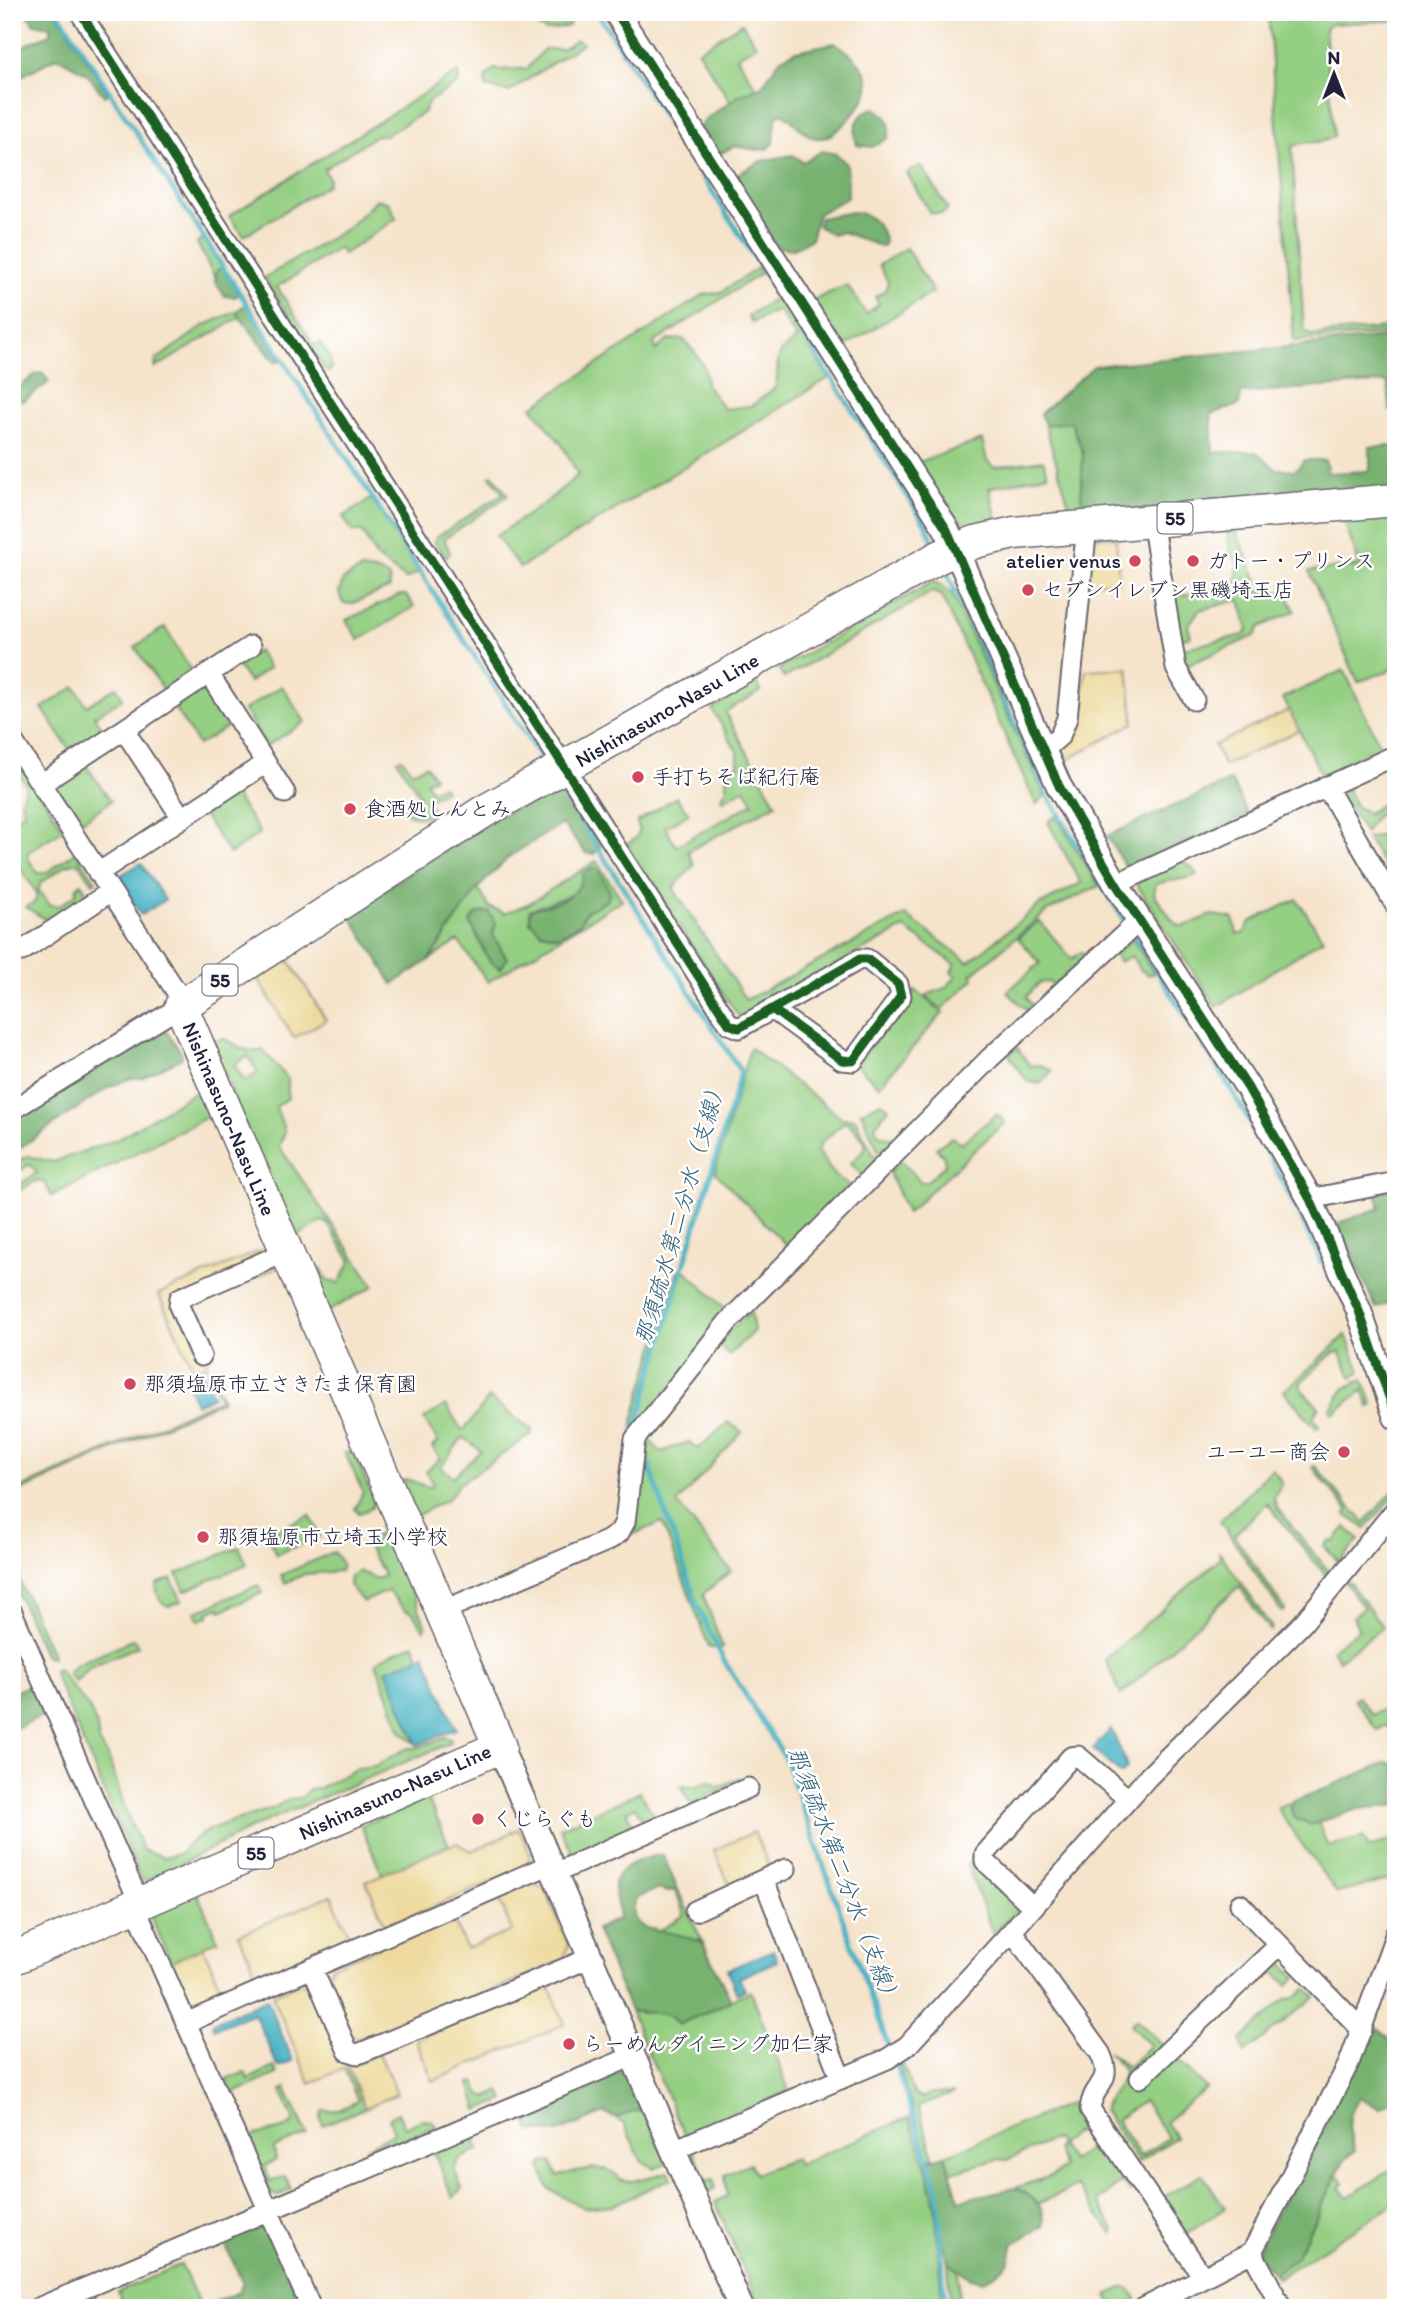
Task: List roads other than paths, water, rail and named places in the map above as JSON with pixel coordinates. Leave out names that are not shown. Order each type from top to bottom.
[{"type":"main road","name":"Nishinasuno-Nasu Line","points":[[12,1959],[500,1746],[181,1006],[483,812],[924,565],[956,550],[993,537],[1087,526],[1396,500]]},
{"type":"street","points":[[80,12],[729,1024],[739,1028],[772,1009],[860,959],[867,959],[898,984],[901,996],[852,1061],[842,1060],[772,1009]]},
{"type":"street","points":[[616,12],[938,514],[1043,751],[1074,813],[1116,884],[1248,1088],[1310,1199],[1354,1300],[1396,1418]]},
{"type":"street","points":[[1152,520],[1176,668],[1194,699]]},
{"type":"street","points":[[1043,751],[1060,736],[1067,718],[1087,526]]},
{"type":"street","points":[[41,784],[251,646]]},
{"type":"street","points":[[209,674],[285,793]]},
{"type":"street","points":[[124,730],[182,818]]},
{"type":"street","points":[[12,740],[176,991],[181,1006],[12,1110]]},
{"type":"street","points":[[1116,884],[1396,755]]},
{"type":"street","points":[[98,873],[266,763]]},
{"type":"street","points":[[1326,786],[1396,906]]},
{"type":"street","points":[[22,951],[110,892]]},
{"type":"street","points":[[442,1611],[607,1541],[619,1532],[625,1522],[635,1439],[728,1322],[990,1058],[1140,920]]},
{"type":"street","points":[[1310,1199],[1396,1182]]},
{"type":"street","points":[[201,1356],[179,1306],[180,1298],[286,1252]]},
{"type":"street","points":[[674,2150],[887,2059],[907,2046],[1128,1799],[1302,1624],[1396,1509]]},
{"type":"street","points":[[12,1612],[186,2023],[311,2308]]},
{"type":"street","points":[[500,1746],[631,2057],[741,2308]]},
{"type":"street","points":[[1033,1907],[985,1861],[985,1854],[1070,1757],[1078,1756],[1128,1799]]},
{"type":"street","points":[[186,2023],[748,1788]]},
{"type":"street","points":[[695,1911],[786,1869]]},
{"type":"street","points":[[764,1880],[841,2079]]},
{"type":"street","points":[[1240,1903],[1362,2030]]},
{"type":"street","points":[[1012,1931],[1100,2053],[1107,2068],[1105,2080],[1091,2099],[1090,2109],[1203,2277]]},
{"type":"street","points":[[1144,2308],[1252,2252],[1349,2063],[1392,1959],[1396,1933]]},
{"type":"street","points":[[1140,2078],[1279,1944]]},
{"type":"street","points":[[312,1969],[348,2051],[358,2054],[590,1958]]},
{"type":"street","points":[[38,2308],[631,2057]]},
{"type":"street","points":[[1252,2252],[1282,2308]]},
{"type":"water","points":[[141,863],[165,900],[141,915],[121,884],[121,875]]},
{"type":"water","points":[[202,1372],[213,1396],[196,1404],[185,1380]]},
{"type":"water","points":[[425,1655],[456,1729],[417,1745],[386,1670]]},
{"type":"water","points":[[1111,1729],[1126,1763],[1127,1768],[1121,1774],[1093,1749]]},
{"type":"water","points":[[773,1950],[777,1961],[739,1978],[745,1990],[737,1994],[727,1970]]},
{"type":"water","points":[[267,1999],[293,2061],[278,2067],[254,2013],[214,2029],[212,2023]]},
{"type":"waterway","name":"那須疏水第二分水（支線）","points":[[58,12],[545,765]]},
{"type":"waterway","name":"那須疏水第二分水（支線）","points":[[597,12],[926,525],[936,548]]},
{"type":"waterway","name":"那須疏水第二分水（支線）","points":[[944,566],[1048,796],[1127,925]]},
{"type":"waterway","name":"那須疏水第二分水（支線）","points":[[556,782],[741,1072],[637,1424]]},
{"type":"waterway","name":"那須疏水第二分水（支線）","points":[[1132,933],[1209,1053],[1257,1135],[1321,1262]]},
{"type":"waterway","name":"那須疏水第二分水（支線）","points":[[642,1444],[697,1605],[723,1659],[785,1758],[890,2051]]},
{"type":"waterway","name":"那須疏水第二分水（支線）","points":[[894,2060],[937,2187],[945,2308]]},
{"type":"place","name":"atelier venus","points":[[1135,561]]},
{"type":"place","name":"ガトー・プリンス","points":[[1193,561]]},
{"type":"place","name":"セブンイレブン黒磯埼玉店","points":[[1028,590]]},
{"type":"place","name":"手打ちそば紀行庵","points":[[638,777]]},
{"type":"place","name":"食酒処しんとみ","points":[[350,809]]},
{"type":"place","name":"那須塩原市立さきたま保育園","points":[[130,1384]]},
{"type":"place","name":"ユーユー商会","points":[[1344,1452]]},
{"type":"place","name":"那須塩原市立埼玉小学校","points":[[203,1537]]},
{"type":"place","name":"くじらぐも","points":[[478,1819]]},
{"type":"place","name":"らーめんダイニング加仁家","points":[[569,2044]]}]
